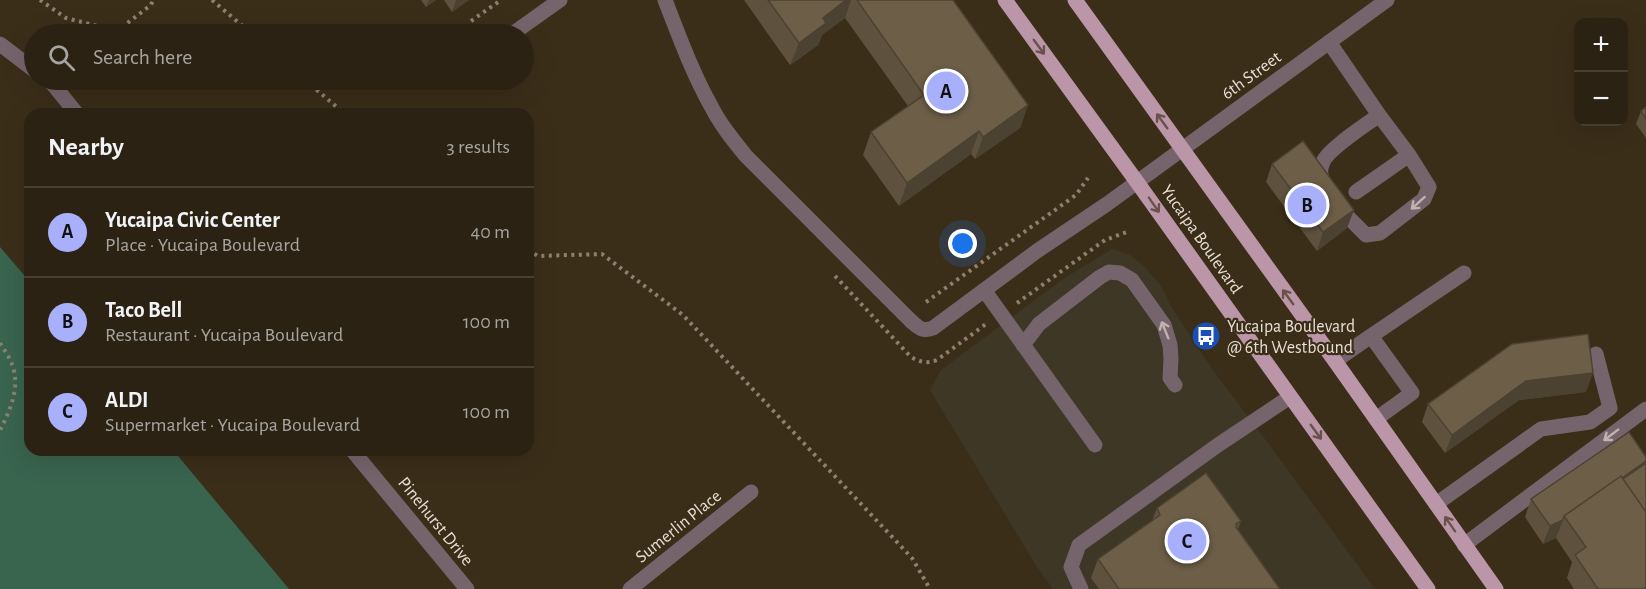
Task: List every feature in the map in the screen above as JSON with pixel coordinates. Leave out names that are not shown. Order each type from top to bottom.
[{"type":"main road","name":"Yucaipa Boulevard","points":[[1005,0],[1428,589]]},
{"type":"main road","name":"Yucaipa Boulevard","points":[[1075,0],[1376,418],[1496,589]]},
{"type":"street","points":[[526,24],[560,0]]},
{"type":"street","name":"6th Street","points":[[665,0],[693,71],[711,108],[727,132],[746,156],[911,321],[919,328],[926,330],[933,328],[1037,251],[1107,204],[1387,0]]},
{"type":"street","points":[[1329,42],[1379,116],[1409,154],[1429,187],[1424,199],[1380,233],[1365,235],[1346,215],[1321,178],[1322,162],[1332,151],[1379,116]]},
{"type":"street","points":[[0,44],[24,62]]},
{"type":"street","points":[[56,90],[72,108]]},
{"type":"street","points":[[1356,192],[1409,154]]},
{"type":"street","points":[[1023,345],[1039,324],[1100,277],[1109,272],[1120,273],[1132,280],[1164,325],[1170,345],[1170,378],[1175,386]]},
{"type":"street","points":[[1335,361],[1464,273]]},
{"type":"street","points":[[984,290],[1095,445]]},
{"type":"street","points":[[1371,336],[1412,393],[1376,418]]},
{"type":"street","points":[[1436,504],[1541,429],[1590,422],[1610,408],[1596,354]]},
{"type":"street","points":[[1081,589],[1071,567],[1079,545],[1218,445],[1290,397]]},
{"type":"street","points":[[1464,545],[1646,410]]},
{"type":"street","name":"Pinehurst Drive","points":[[357,456],[467,589]]},
{"type":"street","name":"Sumerlin Place","points":[[630,589],[751,492]]},
{"type":"path","points":[[40,0],[66,18],[90,24]]},
{"type":"path","points":[[126,24],[151,5],[153,0]]},
{"type":"path","points":[[212,0],[240,24]]},
{"type":"path","points":[[471,21],[501,0]]},
{"type":"path","points":[[317,90],[338,108]]},
{"type":"path","points":[[926,302],[1076,195],[1088,178]]},
{"type":"path","points":[[830,271],[912,357],[930,363],[1106,240],[1127,231]]},
{"type":"path","points":[[534,254],[538,256],[602,254],[684,315],[912,558],[930,589]]},
{"type":"path","points":[[0,343],[11,360],[16,383],[8,415],[0,430]]},
{"type":"shaded area","points":[[1112,249],[1130,255],[1144,266],[1161,286],[1172,308],[1212,369],[1375,589],[1053,589],[1037,567],[930,390],[941,370],[1063,279]]},
{"type":"green space","points":[[0,247],[24,275],[24,456],[178,456],[289,589],[0,589]]},
{"type":"building","points":[[768,0],[846,0],[823,18],[826,23],[799,43]]},
{"type":"building","points":[[857,0],[953,0],[1028,105],[983,137],[979,131],[907,183],[871,132],[924,95]]},
{"type":"building","points":[[1646,107],[1646,119],[1641,111]]},
{"type":"building","points":[[1303,141],[1354,210],[1323,232],[1272,164]]},
{"type":"building","points":[[1588,334],[1593,373],[1526,381],[1452,435],[1428,404],[1512,344]]},
{"type":"building","points":[[1629,432],[1646,457],[1646,461],[1564,516],[1563,520],[1550,526],[1531,499]]},
{"type":"building","points":[[1646,463],[1646,512],[1623,479]]},
{"type":"building","points":[[1206,473],[1241,521],[1236,524],[1236,527],[1280,589],[1119,589],[1098,559],[1160,515],[1157,508]]},
{"type":"building","points":[[1621,476],[1646,512],[1646,588],[1598,589],[1575,555],[1586,547],[1564,516]]},
{"type":"place","name":"Yucaipa Civic Center","points":[[946,91]]},
{"type":"place","name":"Taco Bell","points":[[1307,205]]},
{"type":"place","name":"Yucaipa Boulevard @ 6th Westbound","points":[[1206,336]]},
{"type":"place","name":"ALDI","points":[[1187,541]]}]
